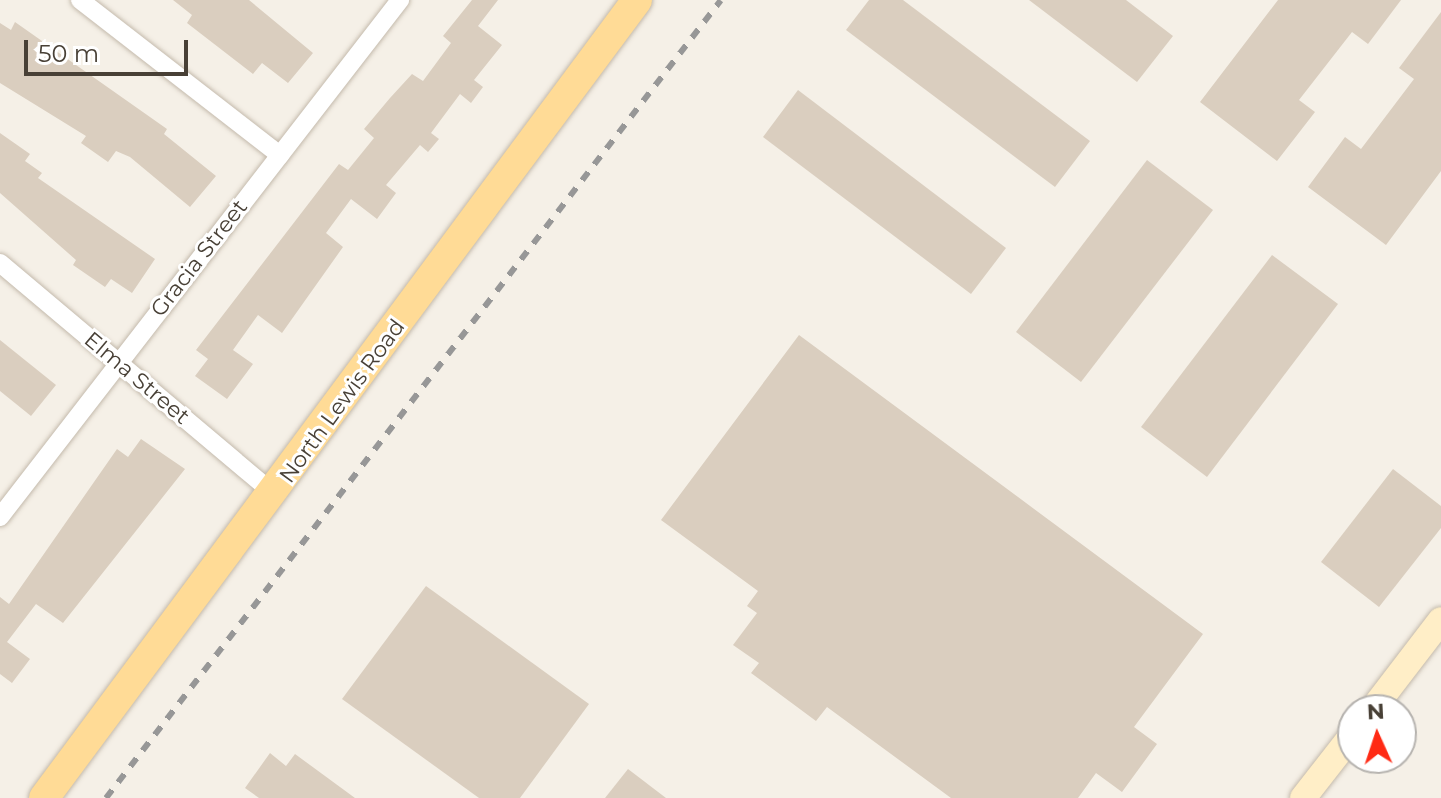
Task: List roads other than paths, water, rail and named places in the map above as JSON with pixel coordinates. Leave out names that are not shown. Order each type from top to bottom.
[{"type":"main road","name":"North Lewis Road","points":[[44,798],[274,494],[637,0]]},
{"type":"main road","points":[[1384,694],[1441,620]]},
{"type":"main road","points":[[1303,798],[1337,754]]},
{"type":"street","points":[[80,0],[280,155]]},
{"type":"street","name":"Gracia Street","points":[[0,517],[400,0]]},
{"type":"street","name":"Elma Street","points":[[0,263],[119,360],[274,494]]},
{"type":"railway","points":[[106,798],[721,0]]}]
